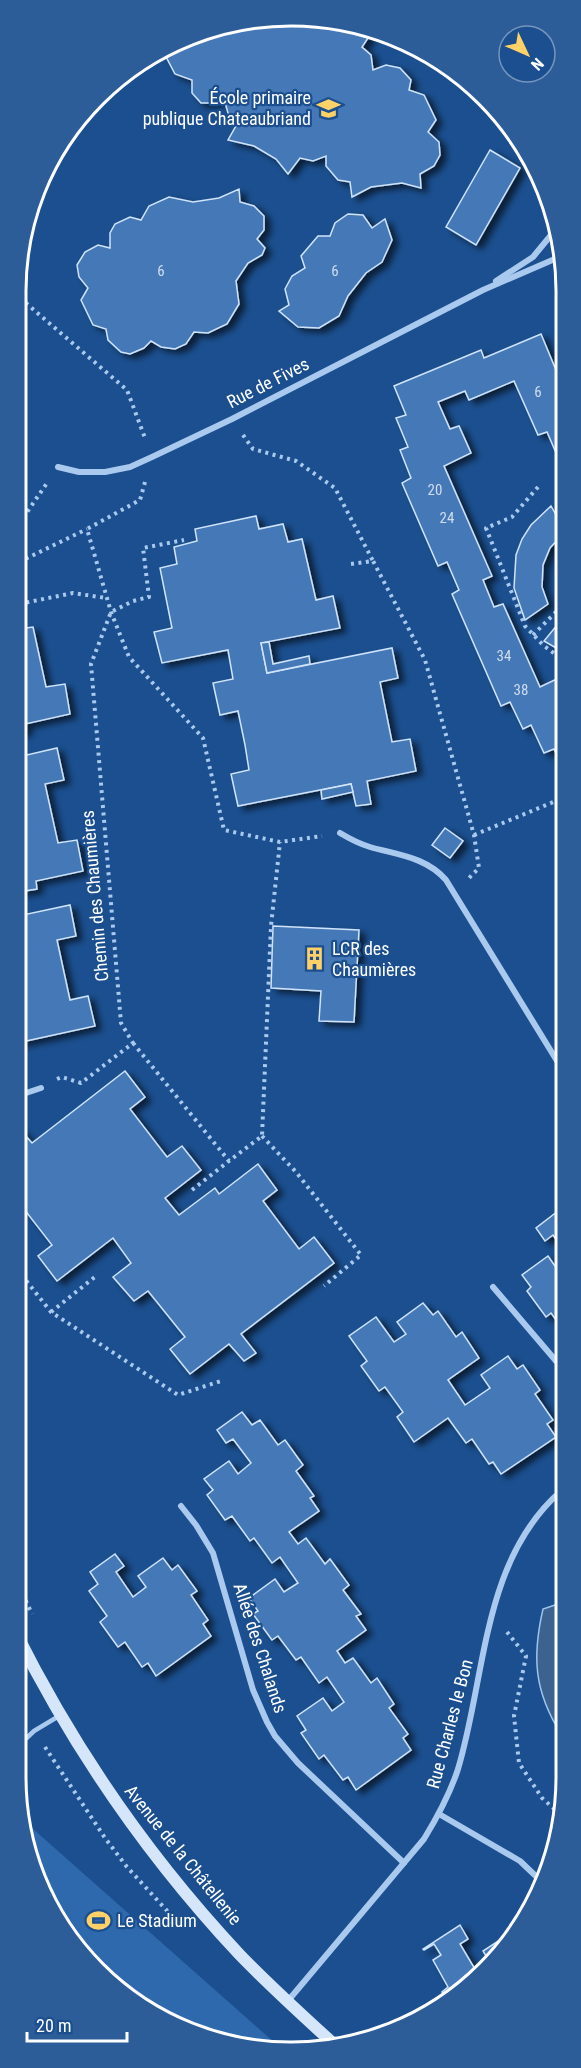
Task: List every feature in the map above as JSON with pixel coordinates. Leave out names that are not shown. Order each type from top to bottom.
[{"type":"street","name":"Rue de Fives","points":[[483,290],[533,257],[550,237]]},
{"type":"street","name":"Rue de Fives","points":[[58,467],[79,472],[105,472],[152,458],[483,290],[553,260]]},
{"type":"street","points":[[340,833],[368,847],[412,858],[438,871],[556,1059]]},
{"type":"street","points":[[26,1093],[41,1088]]},
{"type":"street","points":[[494,1287],[556,1361]]},
{"type":"street","name":"Rue Charles le Bon","points":[[287,2002],[424,1839],[439,1814],[459,1766],[499,1590],[522,1539],[537,1517],[556,1496]]},
{"type":"street","name":"Allée des Chalands","points":[[181,1506],[196,1524],[213,1553],[254,1690],[275,1736],[298,1763],[404,1863]]},
{"type":"street","name":"Avenue de la Châtellenie","points":[[26,1651],[61,1715],[103,1782],[153,1853],[239,1953],[287,2002],[329,2039]]},
{"type":"street","points":[[439,1814],[520,1861],[536,1876]]},
{"type":"lane","points":[[26,1739],[34,1731],[61,1715]]},
{"type":"path","points":[[26,303],[127,390],[152,458],[140,500],[87,530],[26,559]]},
{"type":"path","points":[[232,419],[253,449],[296,460],[335,488],[425,660],[474,835],[479,868],[454,894]]},
{"type":"path","points":[[26,514],[58,467]]},
{"type":"path","points":[[538,487],[512,517],[486,528],[525,626],[556,655]]},
{"type":"path","points":[[87,530],[111,612],[129,657],[203,738],[225,830],[280,842],[340,833]]},
{"type":"path","points":[[111,612],[149,597],[142,549],[184,540]]},
{"type":"path","points":[[351,564],[373,561]]},
{"type":"path","points":[[26,603],[73,593],[107,598]]},
{"type":"path","name":"Chemin des Chaumières","points":[[111,612],[91,664],[121,1023],[133,1043],[229,1161]]},
{"type":"path","points":[[533,635],[556,612]]},
{"type":"path","points":[[474,835],[556,801]]},
{"type":"path","points":[[280,842],[271,926],[262,1136],[296,1172],[361,1255],[324,1286]]},
{"type":"path","points":[[41,1088],[62,1077],[81,1083],[133,1043]]},
{"type":"path","points":[[192,1190],[262,1136]]},
{"type":"path","points":[[51,1312],[96,1276]]},
{"type":"path","points":[[26,1280],[51,1312],[178,1395],[224,1380]]},
{"type":"path","points":[[26,1602],[36,1623]]},
{"type":"path","points":[[493,1614],[526,1656],[514,1716],[519,1762],[542,1798],[553,1808]]},
{"type":"shaded area","points":[[555,1605],[556,1725],[545,1703],[537,1658],[537,1643],[543,1609]]},
{"type":"shaded area","name":"Le Stadium","points":[[31,1827],[274,2042],[222,2033],[189,2022],[143,1998],[116,1977],[80,1939],[61,1910],[40,1863]]},
{"type":"building","name":"École primaire publique Chateaubriand","points":[[273,26],[308,26],[368,38],[362,47],[371,55],[373,70],[386,65],[400,68],[411,80],[409,90],[424,95],[436,120],[428,132],[439,142],[440,155],[434,166],[420,174],[421,188],[402,183],[371,187],[352,197],[350,182],[338,180],[326,166],[326,156],[313,161],[300,158],[288,174],[276,159],[254,146],[228,140],[237,124],[228,113],[224,99],[214,103],[201,103],[192,93],[192,80],[175,74],[166,57],[205,40],[239,31]]},
{"type":"building","points":[[490,150],[520,168],[476,245],[446,227]]},
{"type":"building","points":[[239,189],[240,202],[254,206],[264,216],[264,230],[257,239],[265,248],[262,255],[248,263],[236,281],[239,304],[227,324],[208,333],[194,332],[186,344],[175,349],[161,347],[151,341],[144,348],[130,354],[121,352],[108,340],[106,329],[93,325],[81,300],[88,288],[79,277],[77,265],[85,252],[98,245],[110,248],[110,233],[115,224],[130,217],[141,220],[149,206],[169,197],[193,202],[219,198]]},
{"type":"building","points":[[348,214],[363,215],[372,228],[385,219],[392,240],[382,262],[366,273],[348,296],[339,316],[319,328],[298,327],[279,311],[289,305],[285,289],[292,276],[305,268],[301,256],[318,236],[330,236],[335,223]]},
{"type":"building","points":[[541,334],[556,370],[556,453],[547,432],[538,435],[514,381],[469,400],[465,391],[438,402],[450,429],[459,426],[471,453],[444,466],[492,576],[483,580],[494,607],[503,604],[540,687],[556,679],[556,753],[554,749],[544,753],[531,725],[523,729],[510,702],[501,706],[452,594],[459,590],[447,562],[438,566],[402,483],[411,478],[400,450],[408,447],[396,418],[406,415],[394,386],[481,350],[484,358]]},
{"type":"building","points":[[551,506],[556,515],[556,542],[550,548],[543,565],[542,587],[548,604],[525,620],[514,588],[516,555],[531,525]]},
{"type":"building","points":[[256,516],[259,529],[283,524],[288,542],[302,539],[316,600],[333,596],[340,628],[261,643],[267,673],[392,648],[398,678],[380,682],[392,742],[410,739],[416,771],[367,781],[371,804],[356,806],[351,784],[238,806],[231,774],[249,770],[245,745],[238,711],[220,715],[213,683],[233,679],[228,650],[162,663],[154,632],[172,628],[160,568],[177,564],[174,547],[197,541],[195,529]]},
{"type":"building","points":[[556,626],[556,648],[544,641]]},
{"type":"building","points":[[33,627],[46,687],[65,684],[70,714],[26,724],[26,628]]},
{"type":"building","points":[[269,642],[273,664],[309,656],[310,664],[267,673],[261,643]]},
{"type":"building","points":[[57,748],[64,780],[45,784],[58,843],[77,840],[83,871],[36,881],[37,889],[26,891],[26,755]]},
{"type":"building","points":[[351,784],[353,792],[322,799],[321,790]]},
{"type":"building","points":[[445,828],[463,841],[450,858],[432,845]]},
{"type":"building","points":[[70,905],[76,936],[57,940],[70,1000],[88,996],[95,1026],[26,1041],[26,914]]},
{"type":"building","name":"LCR des Chaumières","points":[[273,926],[359,930],[354,1022],[319,1021],[321,991],[271,988]]},
{"type":"building","points":[[125,1071],[145,1097],[130,1109],[167,1157],[182,1146],[201,1170],[165,1198],[179,1215],[215,1188],[219,1194],[258,1164],[277,1190],[263,1201],[299,1249],[314,1237],[334,1263],[241,1334],[256,1353],[244,1361],[229,1344],[190,1374],[170,1349],[185,1337],[148,1291],[134,1301],[113,1277],[131,1263],[113,1238],[57,1281],[38,1256],[52,1245],[26,1212],[26,1136],[32,1143]]},
{"type":"building","points":[[556,1213],[556,1239],[553,1235],[545,1241],[536,1228]]},
{"type":"building","points":[[548,1256],[556,1268],[556,1320],[551,1313],[546,1317],[527,1291],[531,1287],[522,1275]]},
{"type":"building","points":[[423,1303],[433,1315],[438,1311],[456,1337],[462,1332],[479,1358],[448,1380],[465,1405],[490,1388],[481,1375],[508,1356],[517,1369],[523,1365],[540,1390],[535,1394],[553,1420],[547,1424],[556,1437],[501,1474],[493,1462],[489,1464],[472,1439],[466,1443],[448,1418],[414,1442],[397,1417],[403,1412],[385,1387],[379,1391],[361,1366],[367,1361],[349,1336],[376,1317],[394,1342],[406,1334],[397,1322]]},
{"type":"building","points":[[242,1412],[252,1425],[260,1420],[278,1445],[285,1440],[303,1465],[296,1471],[314,1496],[310,1498],[319,1511],[289,1532],[298,1544],[306,1538],[325,1564],[330,1559],[349,1585],[343,1590],[361,1614],[356,1616],[366,1630],[337,1651],[345,1663],[353,1658],[371,1683],[377,1678],[394,1704],[389,1708],[408,1734],[403,1738],[411,1750],[356,1790],[348,1777],[343,1780],[324,1755],[319,1759],[301,1733],[306,1730],[297,1716],[323,1698],[332,1711],[344,1702],[327,1677],[319,1683],[301,1657],[296,1660],[278,1636],[272,1640],[253,1614],[258,1611],[249,1598],[275,1579],[284,1592],[298,1583],[280,1557],[272,1563],[254,1538],[250,1541],[232,1516],[225,1520],[207,1495],[213,1490],[204,1479],[229,1461],[238,1474],[251,1463],[233,1439],[226,1443],[217,1430]]},
{"type":"building","points":[[115,1554],[124,1566],[116,1572],[133,1597],[146,1587],[138,1576],[163,1558],[172,1570],[178,1565],[197,1591],[191,1595],[208,1620],[203,1624],[211,1636],[156,1676],[148,1663],[142,1667],[125,1642],[118,1647],[100,1622],[107,1616],[89,1591],[98,1584],[90,1572]]},
{"type":"building","points":[[460,1925],[468,1939],[460,1944],[474,1968],[443,1994],[442,1992],[448,1987],[433,1960],[441,1955],[434,1944],[423,1949]]},
{"type":"building","points":[[501,1940],[486,1956],[483,1951]]},
{"type":"place","name":"École primaire publique Chateaubriand","points":[[329,108]]},
{"type":"place","name":"LCR des Chaumières","points":[[314,959]]},
{"type":"place","name":"Le Stadium","points":[[99,1921]]}]
